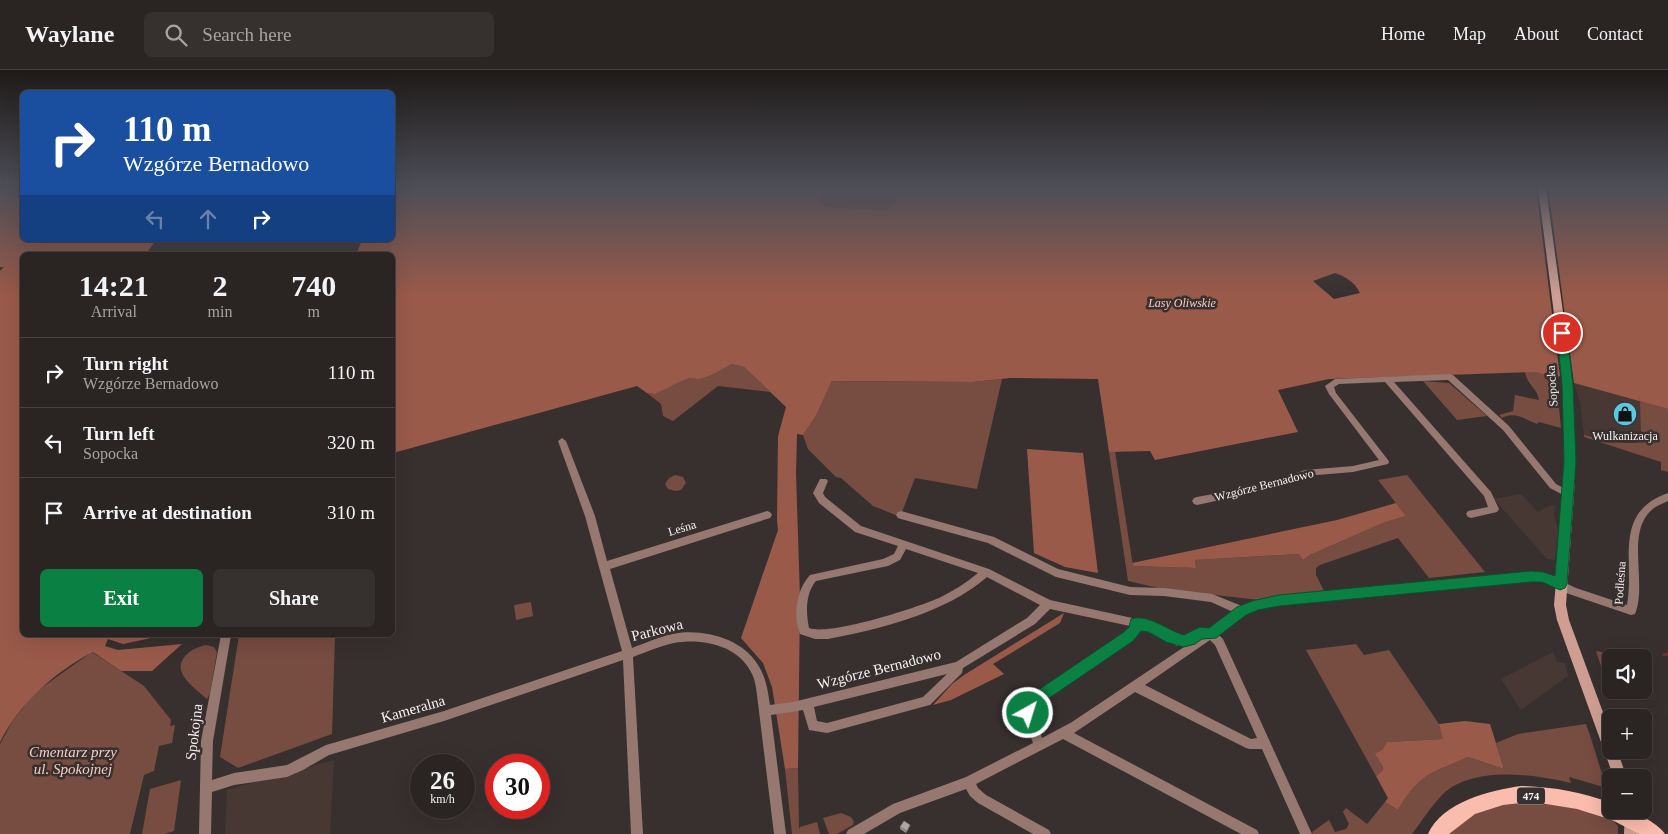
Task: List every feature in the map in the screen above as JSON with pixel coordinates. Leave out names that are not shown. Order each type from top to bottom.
[{"type":"main road","name":"Sopocka","points":[[1547,224],[1566,364],[1570,447],[1560,605],[1563,620],[1618,769]]},
{"type":"main road","name":"474","points":[[1437,834],[1454,818],[1469,808],[1492,799],[1518,795],[1543,796],[1576,801],[1612,812],[1656,834]]},
{"type":"street","points":[[1329,386],[1338,381],[1450,377],[1506,428],[1553,486],[1568,494]]},
{"type":"street","points":[[1387,379],[1488,494],[1494,509],[1470,514]]},
{"type":"street","name":"Wzgórze Bernadowo","points":[[1197,501],[1262,488],[1306,473],[1353,469],[1385,462],[1333,394],[1329,386]]},
{"type":"street","points":[[562,441],[590,516],[628,652]]},
{"type":"street","points":[[823,481],[818,492],[822,500],[858,528],[986,572],[1048,604],[1152,627],[1177,641],[1190,640],[1200,633],[1211,634],[1218,642],[1306,834]]},
{"type":"street","name":"Podleśna","points":[[1560,584],[1573,591],[1631,611],[1634,594],[1634,537],[1638,521],[1650,506],[1668,497]]},
{"type":"street","name":"Leśna","points":[[604,566],[767,515]]},
{"type":"street","points":[[900,515],[992,540],[1007,546],[1056,573],[1130,591],[1164,592],[1212,598],[1242,611]]},
{"type":"street","points":[[903,545],[897,557],[885,563],[813,578],[809,582],[804,596],[804,631],[818,636],[900,616],[941,601],[979,580],[986,572]]},
{"type":"street","points":[[852,834],[897,808],[969,782],[1076,726],[1242,611],[1257,604],[1531,576],[1543,577],[1560,584]]},
{"type":"street","name":"Wzgórze Bernadowo","points":[[765,711],[807,703],[958,666],[1031,621],[1048,604]]},
{"type":"street","points":[[1039,745],[1028,713],[1030,704],[1128,636],[1135,630],[1136,624]]},
{"type":"street","name":"Spokojna","points":[[206,834],[207,740],[226,637]]},
{"type":"street","name":"Parkowa","points":[[637,834],[628,652],[684,637],[710,638],[723,642],[748,658],[754,667],[763,693],[775,776],[780,834]]},
{"type":"street","name":"Kameralna","points":[[206,788],[234,779],[287,771],[326,750],[444,716],[628,652]]},
{"type":"street","name":"Wzgórze Bernadowo","points":[[807,703],[814,726],[827,728],[926,701],[958,670],[958,666]]},
{"type":"street","points":[[1135,686],[1250,744],[1264,743]]},
{"type":"street","points":[[1063,732],[1253,834]]},
{"type":"street","points":[[969,782],[974,792],[982,799],[1044,834]]},
{"type":"shaded area","points":[[1574,383],[1640,401],[1641,435],[1637,443],[1614,442],[1584,435],[1580,402]]},
{"type":"shaded area","points":[[1521,494],[1538,512],[1555,505],[1554,515],[1558,531],[1555,560],[1547,559],[1494,499]]},
{"type":"shaded area","points":[[1553,652],[1557,662],[1565,663],[1568,676],[1521,710],[1501,679]]},
{"type":"shaded area","points":[[334,760],[330,834],[225,834],[227,790]]},
{"type":"green space","points":[[0,224],[20,224],[20,242],[155,242],[147,252],[20,252],[20,637],[156,637],[123,644],[108,639],[105,646],[118,650],[182,644],[152,671],[121,671],[93,652],[78,660],[39,690],[17,714],[0,742],[0,271],[4,267],[0,267]]},
{"type":"green space","name":"Lasy Oliwskie","points":[[395,224],[1541,224],[1560,376],[1556,378],[1536,372],[1329,379],[1278,390],[1298,432],[1155,460],[1150,451],[1109,452],[1098,379],[1010,378],[973,382],[832,381],[816,416],[803,435],[797,434],[796,473],[800,598],[798,768],[785,769],[772,687],[763,663],[741,638],[778,530],[778,436],[786,407],[744,367],[732,364],[707,377],[687,379],[655,394],[647,393],[637,386],[395,452],[395,252],[357,252],[361,242],[395,242]],"holes":[[[1335,273],[1353,283],[1360,293],[1334,299],[1313,281]]]},
{"type":"green space","points":[[1553,224],[1668,224],[1668,409],[1574,383]]},
{"type":"green space","points":[[732,364],[744,367],[770,392],[718,386],[673,421],[663,416],[661,404],[647,393],[655,394],[687,379],[707,377]]},
{"type":"green space","points":[[1525,372],[1537,372],[1556,378],[1561,428],[1539,422],[1537,424],[1511,415],[1502,418],[1499,415],[1513,411],[1515,395],[1539,400]]},
{"type":"green space","points":[[1002,379],[977,489],[915,478],[902,512],[898,516],[873,506],[841,478],[836,477],[808,449],[803,435],[816,416],[832,381],[973,382]]},
{"type":"green space","points":[[1423,381],[1449,383],[1487,416],[1457,420]]},
{"type":"green space","points":[[1640,401],[1668,409],[1668,472],[1661,470],[1661,462],[1584,437],[1584,435],[1614,442],[1637,443],[1641,435]]},
{"type":"green space","points":[[1027,449],[1083,453],[1098,573],[1065,567],[1034,553]]},
{"type":"green space","points":[[1115,451],[1133,566],[1196,568],[1195,560],[1300,554],[1303,560],[1310,555],[1383,523],[1406,516],[1378,480],[1407,475],[1485,572],[1429,578],[1398,538],[1316,568],[1316,575],[1325,593],[1259,600],[1163,589],[1128,581],[1109,452]]},
{"type":"green space","points":[[675,475],[683,477],[686,483],[681,490],[668,489],[665,484],[669,478]]},
{"type":"green space","points":[[1396,503],[1406,516],[1383,523],[1310,555],[1303,560],[1299,554],[1195,560],[1196,568],[1133,566],[1132,563],[1337,520]]},
{"type":"green space","points":[[531,602],[533,616],[516,620],[514,605]]},
{"type":"green space","points":[[1064,613],[1060,623],[993,664],[1004,674],[951,700],[933,705],[952,684],[964,675]]},
{"type":"green space","points":[[239,637],[335,637],[332,734],[238,768],[220,757]]},
{"type":"green space","points":[[1356,644],[1364,655],[1389,650],[1439,724],[1444,739],[1387,742],[1382,750],[1383,770],[1376,776],[1306,650]]},
{"type":"green space","points":[[206,645],[214,647],[217,652],[210,693],[207,699],[192,686],[181,670],[185,656],[196,648]]},
{"type":"green space","points":[[1596,651],[1602,652],[1602,669]]},
{"type":"green space","name":"Cmentarz przy ul. Spokojnej","points":[[92,652],[144,686],[171,720],[170,726],[175,725],[172,743],[159,746],[154,771],[144,775],[130,834],[0,834],[0,744],[12,722],[34,693]]},
{"type":"green space","points":[[1465,721],[1490,724],[1504,769],[1468,757],[1435,771],[1420,781],[1398,810],[1385,802],[1388,798],[1376,776],[1383,770],[1383,766],[1375,754],[1382,750],[1387,742],[1443,739],[1439,724]]},
{"type":"green space","points":[[1586,724],[1602,773],[1602,787],[1569,777],[1571,783],[1522,775],[1487,776],[1470,779],[1456,785],[1443,794],[1412,834],[1313,834],[1312,832],[1329,820],[1335,832],[1346,829],[1349,824],[1343,812],[1346,808],[1367,824],[1385,802],[1398,810],[1420,781],[1435,771],[1468,757],[1504,769],[1496,743],[1518,734]]},
{"type":"green space","points":[[798,768],[799,829],[800,827],[817,822],[820,834],[792,834],[785,769]]},
{"type":"green space","points":[[181,780],[174,831],[165,834],[142,834],[150,789]]},
{"type":"green space","points":[[1504,803],[1555,803],[1602,816],[1602,819],[1612,819],[1618,826],[1618,834],[1448,834],[1477,812]]},
{"type":"green space","points":[[841,813],[851,817],[854,822],[853,825],[837,834],[829,834],[823,818]]},
{"type":"building","points":[[904,821],[910,825],[907,831],[900,827]]},
{"type":"waterway","points":[[1664,655],[1668,654]]},
{"type":"place","name":"Wulkanizacja","points":[[1625,414]]},
{"type":"route","points":[[1028,713],[1030,704],[1128,636],[1135,630],[1136,624],[1152,627],[1170,638],[1184,641],[1190,640],[1200,633],[1211,634],[1242,611],[1257,604],[1531,576],[1543,577],[1560,584],[1570,480],[1568,385],[1562,333]]}]
